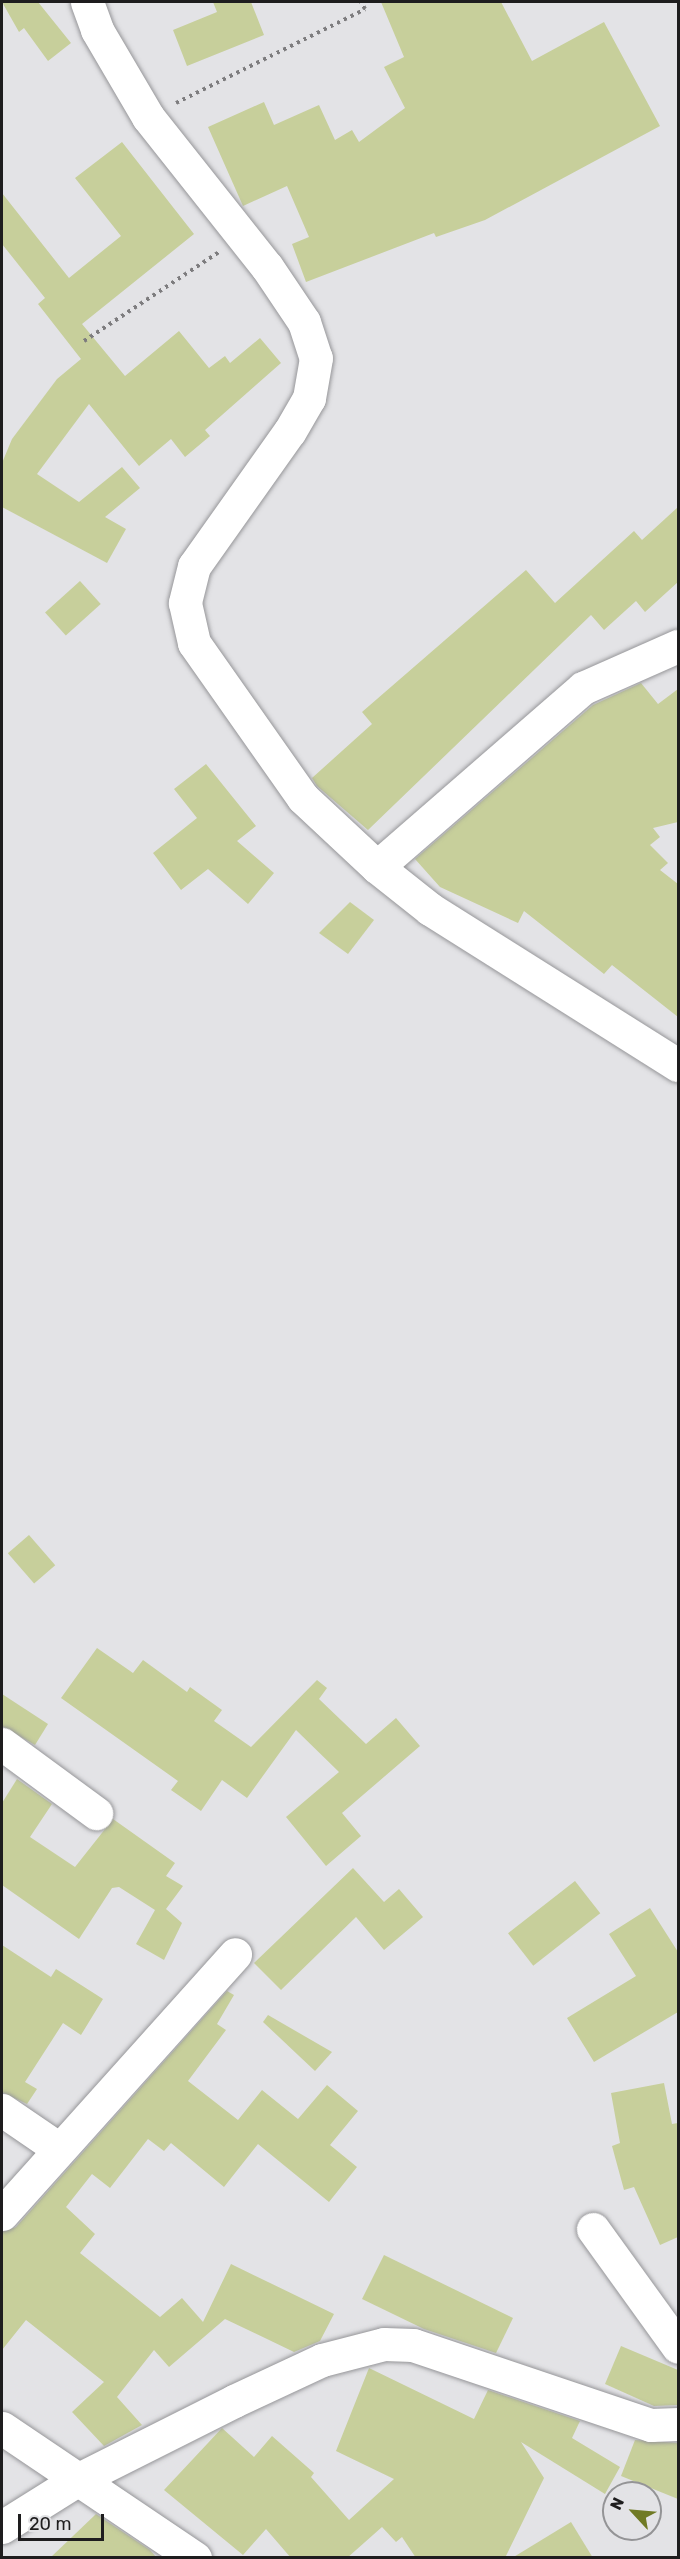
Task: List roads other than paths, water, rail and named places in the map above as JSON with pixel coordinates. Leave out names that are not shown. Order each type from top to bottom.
[{"type":"street","points":[[87,2],[97,30],[148,117],[304,322],[316,358],[309,398],[213,532],[194,566],[185,603],[194,643],[303,798],[377,867],[430,909],[678,1065]]},
{"type":"street","points":[[377,867],[583,688],[678,646]]},
{"type":"street","points":[[2,1744],[96,1813]]},
{"type":"street","points":[[2,2214],[235,1954]]},
{"type":"street","points":[[2,2110],[59,2149]]},
{"type":"street","points":[[593,2229],[678,2347]]},
{"type":"street","points":[[2,2528],[77,2480],[322,2360],[384,2344],[413,2345],[651,2425],[678,2424]]},
{"type":"street","points":[[2,2428],[195,2558]]}]
